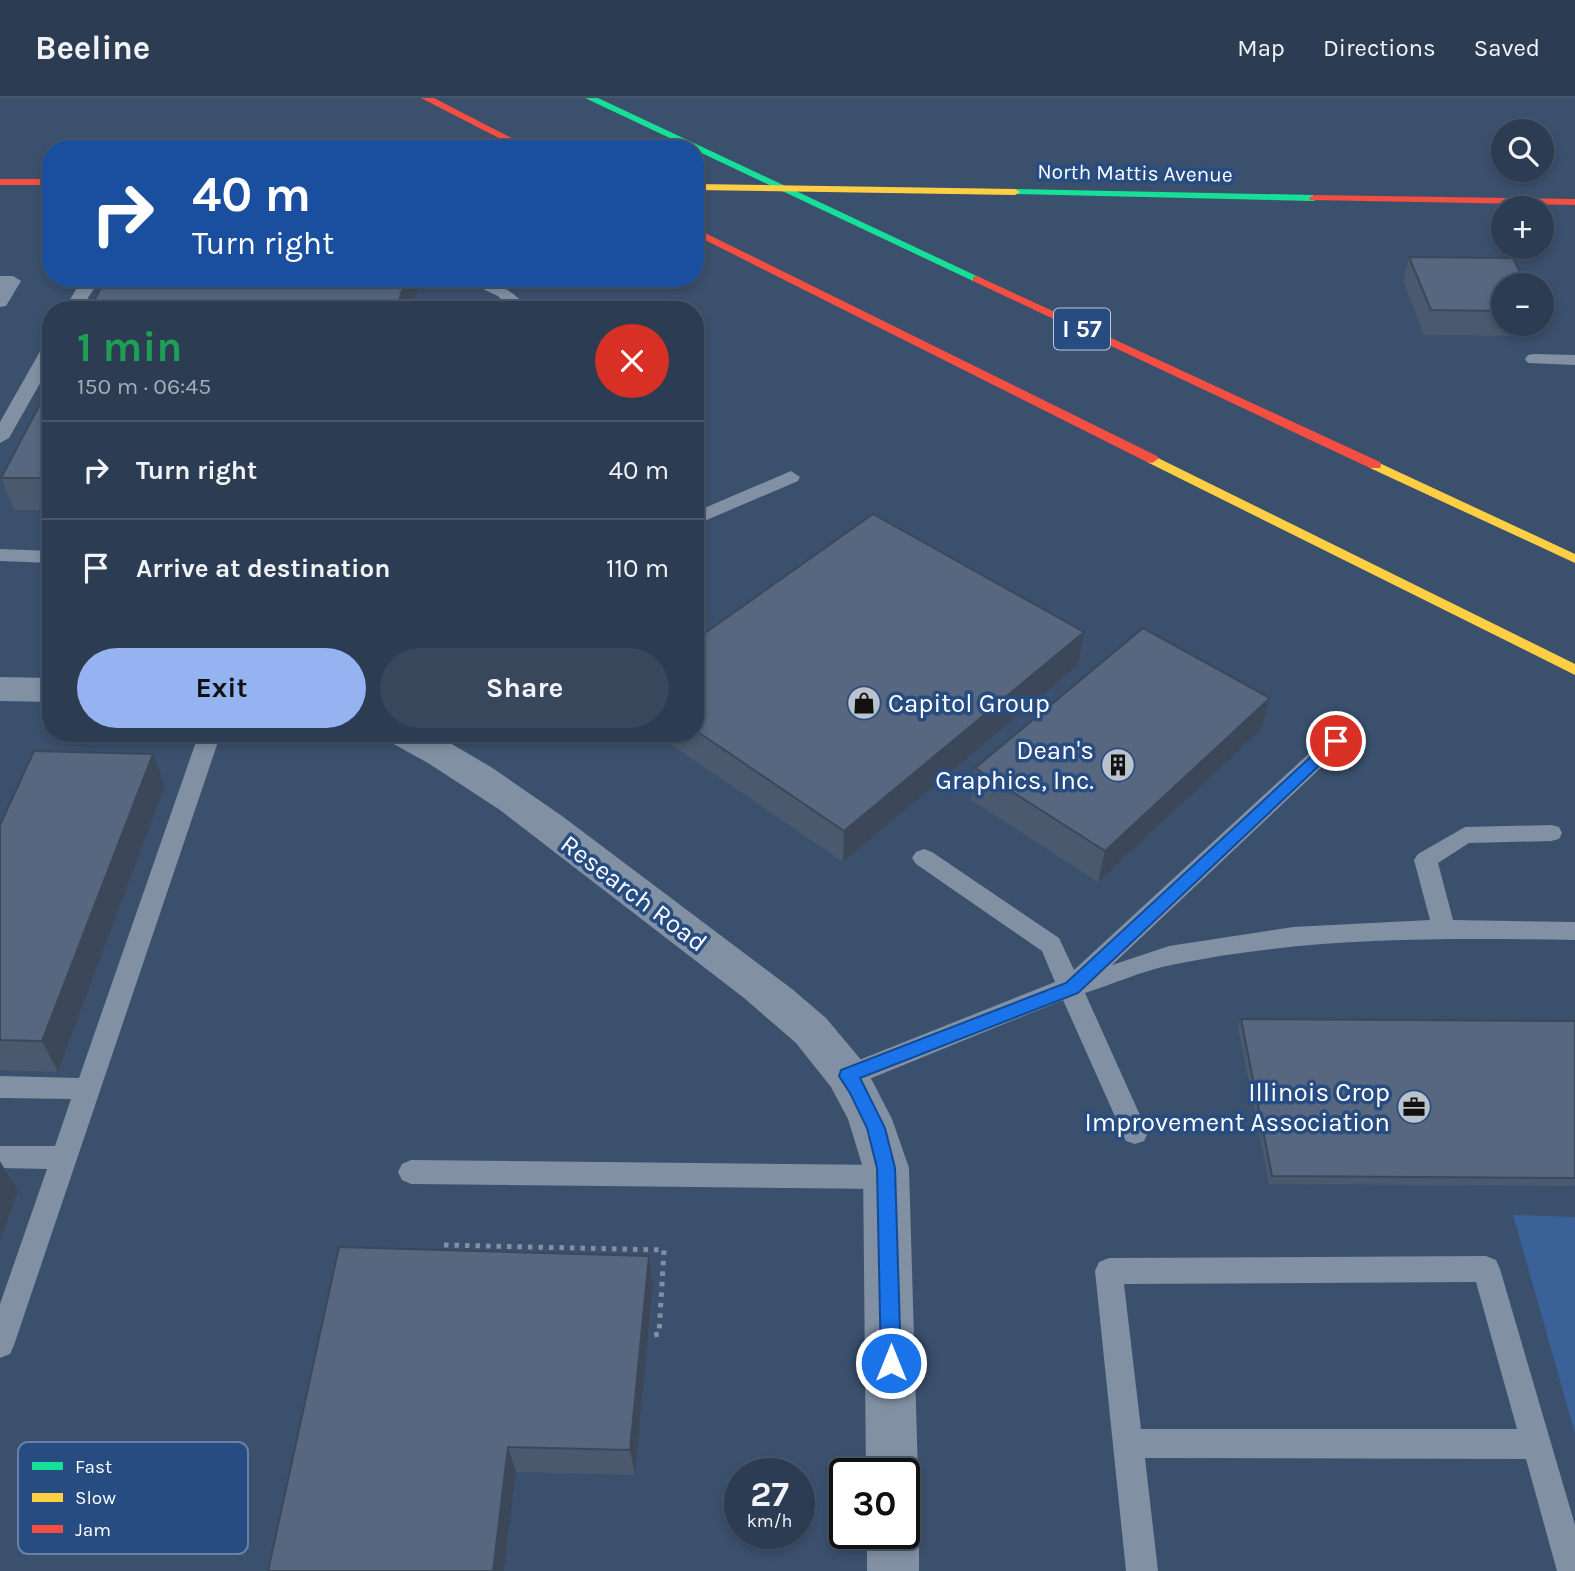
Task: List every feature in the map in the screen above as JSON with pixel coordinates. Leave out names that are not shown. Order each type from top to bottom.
[{"type":"main road","points":[[426,98],[510,140]]},
{"type":"main road","name":"I 57","points":[[590,98],[680,140]]},
{"type":"main road","name":"I 57","points":[[704,151],[1575,559]]},
{"type":"main road","points":[[0,182],[42,182]]},
{"type":"main road","name":"North Mattis Avenue","points":[[704,187],[1575,202]]},
{"type":"main road","points":[[704,236],[1575,670]]},
{"type":"street","points":[[1,692],[42,690]]},
{"type":"street","name":"Research Road","points":[[421,742],[446,755],[555,833],[774,999],[824,1044],[857,1088],[876,1128],[886,1177],[891,1307],[892,1458]]},
{"type":"street","points":[[892,1549],[893,1571]]},
{"type":"lane","points":[[0,281],[13,281],[0,302]]},
{"type":"lane","points":[[489,287],[504,293],[512,301]]},
{"type":"lane","points":[[1534,359],[1575,360]]},
{"type":"lane","points":[[0,438],[42,364]]},
{"type":"lane","points":[[704,515],[791,477]]},
{"type":"lane","points":[[0,555],[42,557]]},
{"type":"lane","points":[[1072,988],[1336,741]]},
{"type":"lane","points":[[0,1345],[207,742]]},
{"type":"lane","points":[[1444,929],[1426,860],[1465,835],[1551,833]]},
{"type":"lane","points":[[924,858],[1051,945],[1135,1133]]},
{"type":"lane","points":[[848,1076],[1072,988],[1169,956],[1293,936],[1444,929],[1575,931]]},
{"type":"lane","points":[[0,1087],[89,1089]]},
{"type":"lane","points":[[0,1157],[65,1158]]},
{"type":"lane","points":[[411,1172],[886,1177]]},
{"type":"lane","points":[[1142,1571],[1109,1271],[1486,1269],[1573,1571]]},
{"type":"lane","points":[[1128,1443],[1536,1444]]},
{"type":"path","points":[[444,1245],[664,1250],[659,1334],[649,1336]]},
{"type":"shaded area","points":[[1513,1215],[1575,1217],[1575,1433]]},
{"type":"building","points":[[1409,257],[1513,259],[1520,273],[1491,273],[1491,311],[1431,310]]},
{"type":"building","points":[[101,287],[403,287],[399,301],[94,301]]},
{"type":"building","points":[[42,400],[42,478],[1,478]]},
{"type":"building","name":"Capitol Group","points":[[873,514],[1084,632],[844,831],[704,736],[704,634]]},
{"type":"building","name":"Dean's Graphics, Inc.","points":[[1143,628],[1270,698],[1105,851],[975,768]]},
{"type":"building","points":[[34,751],[153,754],[42,1041],[0,1040],[0,825]]},
{"type":"building","name":"Illinois Crop Improvement Association","points":[[1241,1019],[1575,1021],[1575,1178],[1272,1176]]},
{"type":"building","points":[[339,1247],[649,1256],[630,1450],[508,1447],[493,1571],[268,1571]]},
{"type":"traffic: fast","points":[[590,98],[680,140]]},
{"type":"traffic: fast","points":[[704,151],[977,279]]},
{"type":"traffic: fast","points":[[1015,192],[1314,198]]},
{"type":"traffic: slow","points":[[704,187],[1015,192]]},
{"type":"traffic: slow","points":[[1152,459],[1575,670]]},
{"type":"traffic: slow","points":[[1375,465],[1575,559]]},
{"type":"traffic: jam","points":[[426,98],[510,140]]},
{"type":"traffic: jam","points":[[0,182],[42,182]]},
{"type":"traffic: jam","points":[[1314,198],[1575,202]]},
{"type":"traffic: jam","points":[[704,235],[1152,459]]},
{"type":"traffic: jam","points":[[977,279],[1375,465]]},
{"type":"place","name":"Capitol Group","points":[[864,703]]},
{"type":"place","name":"Dean's Graphics, Inc.","points":[[1118,765]]},
{"type":"place","name":"Illinois Crop Improvement Association","points":[[1414,1107]]},
{"type":"route","points":[[891,1363],[886,1168],[876,1128],[857,1088],[848,1076],[1050,994],[1072,988],[1336,741]]}]
